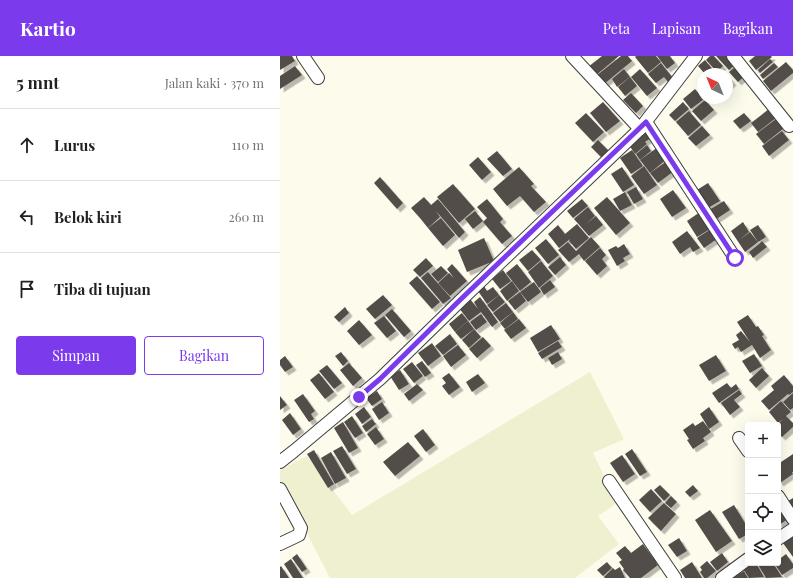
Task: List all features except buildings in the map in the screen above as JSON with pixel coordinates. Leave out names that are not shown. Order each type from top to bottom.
[{"type":"street","points":[[303,56],[318,78]]},
{"type":"street","points":[[572,56],[643,126],[735,258]]},
{"type":"street","points":[[280,462],[380,379],[460,300],[643,126],[696,56]]},
{"type":"street","points":[[733,56],[789,126]]},
{"type":"street","points":[[739,438],[745,447]]},
{"type":"street","points":[[609,481],[675,578]]},
{"type":"street","points":[[280,489],[300,528],[299,535],[280,544]]},
{"type":"street","points":[[781,501],[793,519]]},
{"type":"street","points":[[781,537],[793,529]]},
{"type":"street","points":[[722,578],[745,562]]},
{"type":"green space","points":[[590,372],[624,439],[593,453],[617,503],[598,516],[619,544],[575,578],[330,578],[280,481],[280,470],[307,456],[352,515]]},
{"type":"route","points":[[359,397],[380,379],[460,300],[646,122],[735,258]]}]
